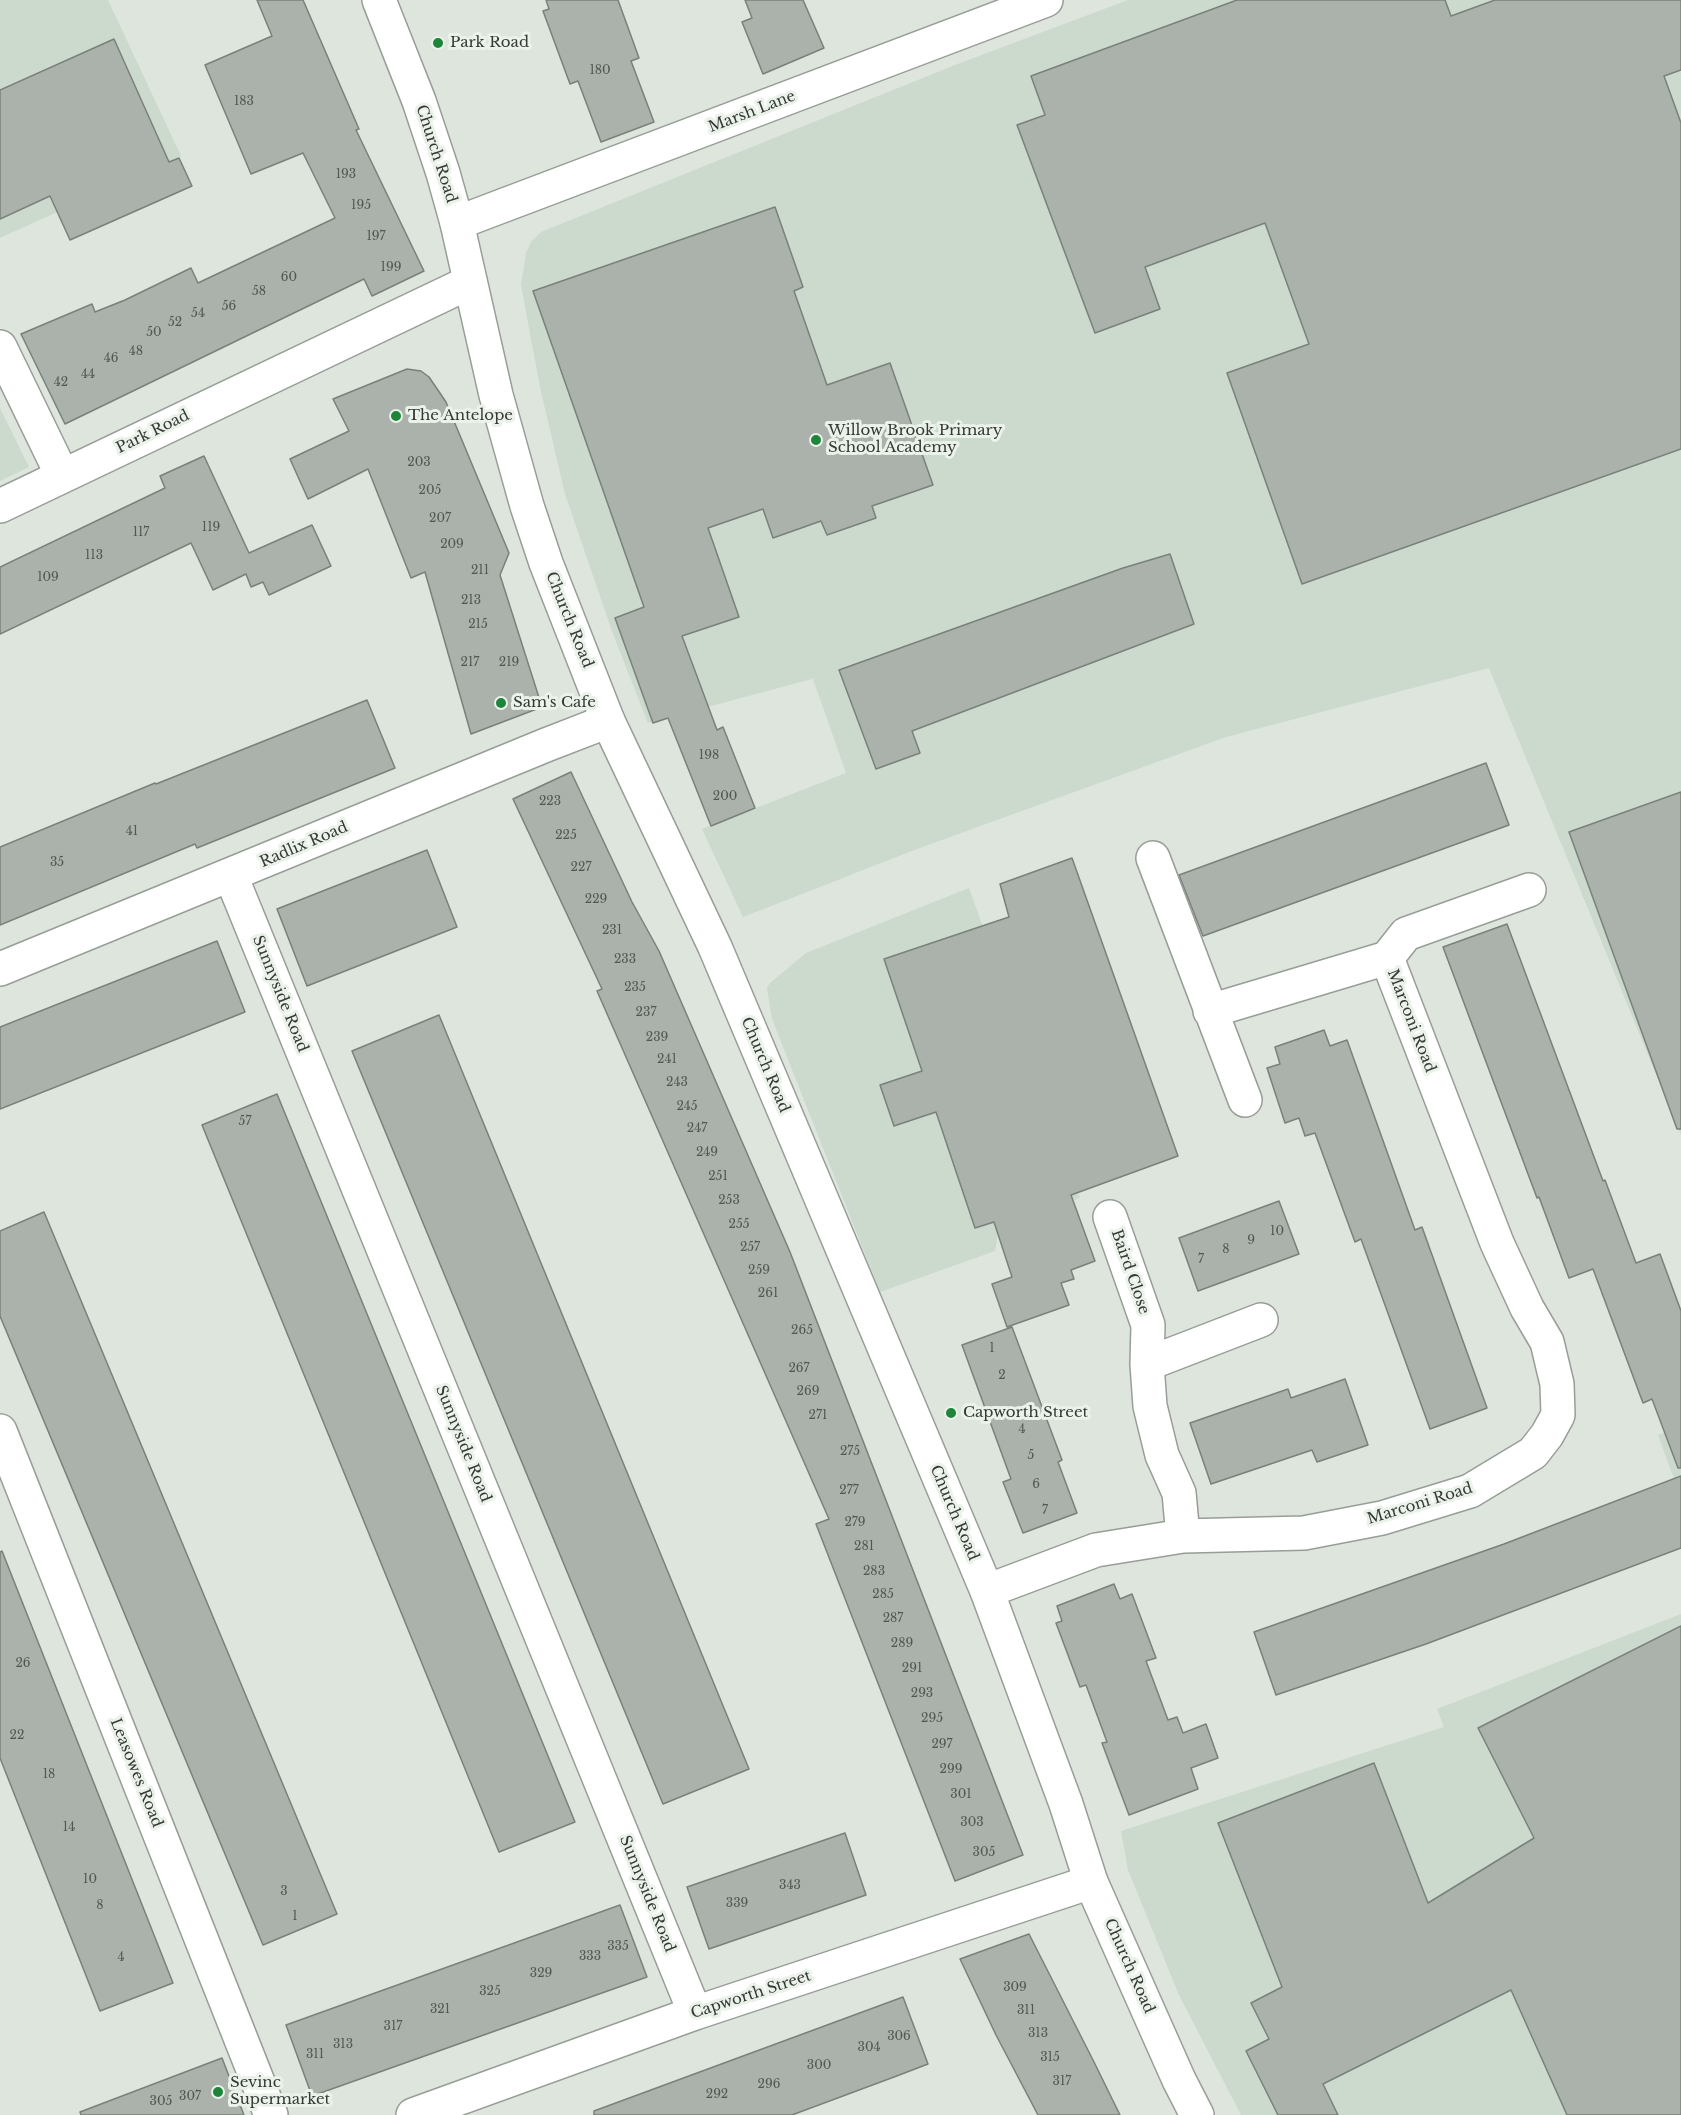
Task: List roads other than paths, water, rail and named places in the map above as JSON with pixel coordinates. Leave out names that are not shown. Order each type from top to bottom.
[{"type":"street","name":"Church Road","points":[[379,0],[419,101],[457,223],[496,394],[527,506],[546,563],[609,721],[715,947],[987,1591],[1066,1804],[1091,1882],[1179,2080],[1197,2115]]},
{"type":"street","name":"Marsh Lane","points":[[457,223],[1046,0]]},
{"type":"street","name":"Park Road","points":[[0,506],[470,282]]},
{"type":"street","points":[[0,346],[62,475]]},
{"type":"street","name":"Radlix Road","points":[[0,969],[609,721]]},
{"type":"street","points":[[1153,858],[1245,1100]]},
{"type":"street","name":"Sunnyside Road","points":[[231,876],[695,2013]]},
{"type":"street","name":"Marconi Road","points":[[1210,1011],[1387,958],[1406,934],[1529,890]]},
{"type":"street","name":"Marconi Road","points":[[987,1591],[1096,1550],[1184,1536],[1304,1533],[1382,1518],[1470,1491],[1533,1454],[1547,1435],[1558,1415],[1557,1384],[1546,1342],[1527,1308],[1497,1243],[1387,958]]},
{"type":"street","name":"Baird Close","points":[[1110,1217],[1148,1325],[1147,1364],[1150,1406],[1162,1455],[1179,1493],[1184,1536]]},
{"type":"street","points":[[1147,1364],[1261,1320]]},
{"type":"street","name":"Leasowes Road","points":[[0,1431],[272,2115]]},
{"type":"street","name":"Capworth Street","points":[[413,2115],[695,2013],[1091,1882]]},
{"type":"place","name":"Park Road","points":[[438,43]]},
{"type":"place","name":"The Antelope","points":[[396,416]]},
{"type":"place","name":"Willow Brook Primary School Academy","points":[[816,440]]},
{"type":"place","name":"Sam's Cafe","points":[[501,703]]},
{"type":"place","name":"Capworth Street","points":[[951,1413]]},
{"type":"place","name":"Sevinc Supermarket","points":[[218,2092]]}]
